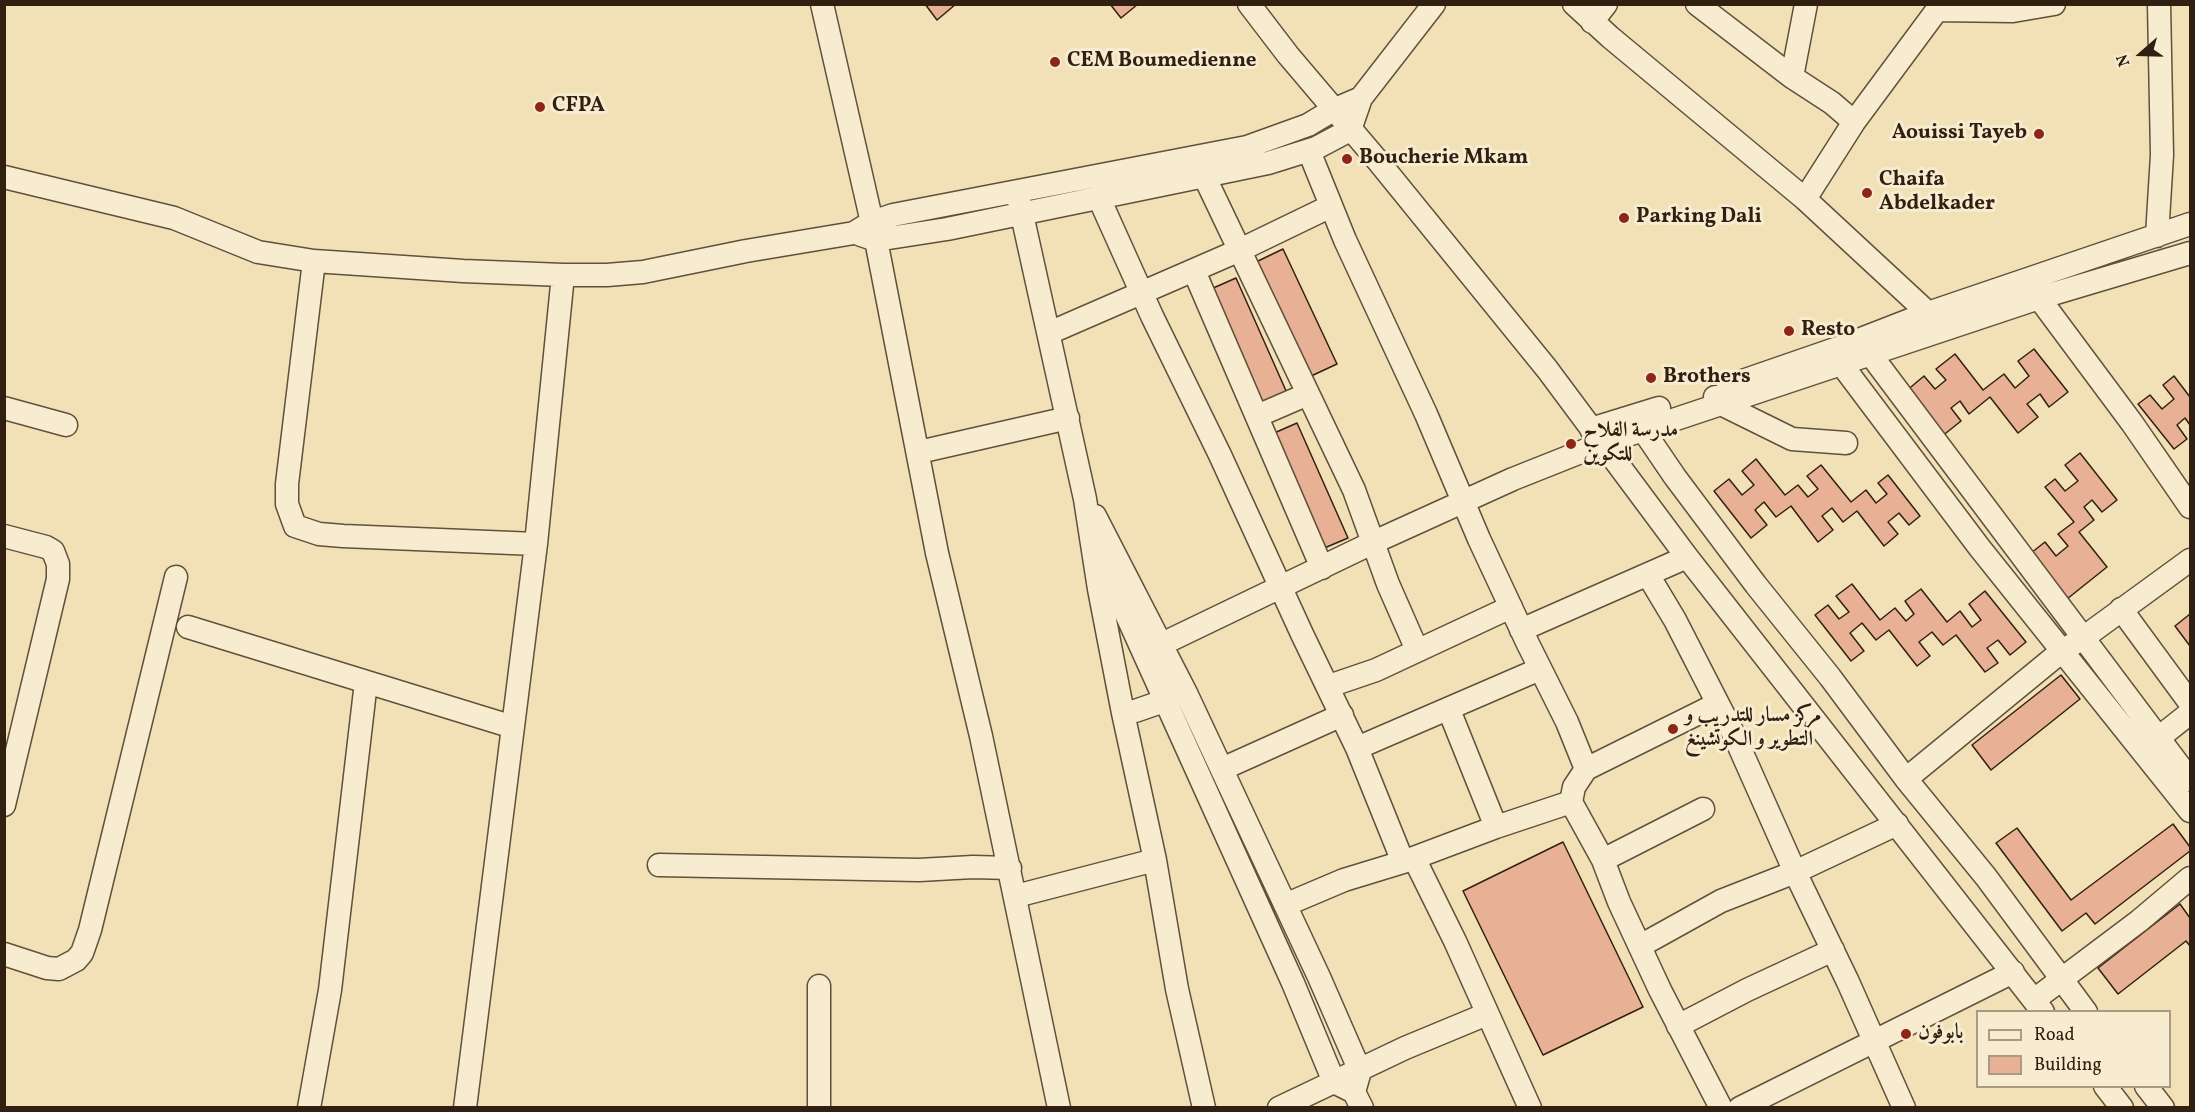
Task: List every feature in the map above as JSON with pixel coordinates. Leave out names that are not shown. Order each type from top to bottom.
[{"type":"street","points":[[822,4],[867,232],[919,452],[937,553],[981,736],[1059,1107]]},
{"type":"street","points":[[1249,4],[1333,110],[1547,369],[1687,557],[2038,1006],[2063,979],[2139,921],[2190,878]]},
{"type":"street","points":[[1020,203],[1200,166],[1268,163],[1309,151],[1335,140],[1350,130],[1361,98],[1434,4]]},
{"type":"street","points":[[1574,4],[1599,13],[1805,199],[1932,323]]},
{"type":"street","points":[[1697,4],[1792,77],[1832,103],[1854,122]]},
{"type":"street","points":[[1792,77],[1806,4]]},
{"type":"street","points":[[1805,199],[1854,122],[1939,7],[2013,10],[2054,4]]},
{"type":"street","points":[[2157,236],[2162,155],[2160,4]]},
{"type":"street","points":[[4,177],[174,218],[258,252],[314,261],[563,275],[643,272],[757,249],[867,232],[893,216],[1020,203],[1100,198],[1200,166],[1308,125],[1333,110],[1361,98]]},
{"type":"street","points":[[1309,151],[1331,206],[1521,630],[1567,722],[1586,769]]},
{"type":"street","points":[[1200,166],[1354,490],[1371,543],[1418,650]]},
{"type":"street","points":[[1100,198],[1142,293],[1302,634],[1329,686],[1409,860],[1455,941],[1530,1107]]},
{"type":"street","points":[[1020,203],[1085,499],[1099,589],[1155,860],[1177,989],[1204,1107]]},
{"type":"street","points":[[1049,333],[1194,271],[1331,206]]},
{"type":"street","points":[[1162,644],[1371,543],[1514,479],[1596,436],[1716,398],[1842,365],[1871,355],[1932,323],[2190,224]]},
{"type":"street","points":[[1596,436],[1643,430],[1838,348],[2039,298],[2190,253]]},
{"type":"street","points":[[314,261],[287,484],[287,504],[295,526],[319,534],[343,536],[536,544]]},
{"type":"street","points":[[1194,271],[1322,568]]},
{"type":"street","points":[[465,1107],[536,544],[563,275]]},
{"type":"street","points":[[2039,298],[2132,423],[2190,507]]},
{"type":"street","points":[[1871,355],[2083,638],[2190,811]]},
{"type":"street","points":[[1842,365],[1979,547],[2062,651],[2149,745],[2190,780]]},
{"type":"street","points":[[1257,416],[1308,394]]},
{"type":"street","points":[[1716,398],[1792,439],[1845,443]]},
{"type":"street","points":[[4,408],[66,425]]},
{"type":"street","points":[[919,452],[1068,418]]},
{"type":"street","points":[[1643,430],[1675,477],[1756,585],[1830,677],[1906,779],[1986,877],[2085,1010]]},
{"type":"street","points":[[1085,499],[1162,644],[1222,769],[1360,1071]]},
{"type":"street","points":[[1091,535],[1232,850],[1350,1094]]},
{"type":"street","points":[[4,536],[46,547],[53,551],[58,564],[58,579],[4,805]]},
{"type":"street","points":[[1521,630],[1687,557]]},
{"type":"street","points":[[1906,779],[2062,651],[2190,560]]},
{"type":"street","points":[[1648,575],[1675,620],[1734,735],[1904,1107]]},
{"type":"street","points":[[4,954],[47,968],[59,969],[76,960],[82,953],[90,930],[176,577]]},
{"type":"street","points":[[1329,686],[1376,670],[1511,607]]},
{"type":"street","points":[[2121,609],[2190,703]]},
{"type":"street","points":[[188,627],[513,727]]},
{"type":"street","points":[[1357,748],[1540,669]]},
{"type":"street","points":[[309,1107],[330,990],[366,682]]},
{"type":"street","points":[[1123,713],[1164,701]]},
{"type":"street","points":[[1717,704],[1586,769],[1574,787],[1571,802],[1603,860],[1678,1026],[1721,1107]]},
{"type":"street","points":[[1449,710],[1496,827]]},
{"type":"street","points":[[2149,745],[2190,713]]},
{"type":"street","points":[[1222,769],[1342,715]]},
{"type":"street","points":[[1285,905],[1344,879],[1409,860],[1571,802]]},
{"type":"street","points":[[1603,860],[1703,809]]},
{"type":"street","points":[[1640,946],[1721,901],[1795,872],[1897,824]]},
{"type":"street","points":[[1232,850],[1254,841]]},
{"type":"street","points":[[1016,896],[1155,860]]},
{"type":"street","points":[[659,865],[919,870],[973,867],[1010,868]]},
{"type":"street","points":[[1678,1026],[1747,990],[1833,950]]},
{"type":"street","points":[[1740,1107],[2013,972]]},
{"type":"street","points":[[819,986],[819,1107]]},
{"type":"street","points":[[1350,1094],[1360,1071],[1405,1048],[1487,1014]]},
{"type":"street","points":[[2148,1088],[2163,1107]]},
{"type":"street","points":[[1278,1107],[1350,1094]]},
{"type":"building","points":[[925,4],[956,4],[937,20]]},
{"type":"building","points":[[1110,4],[1138,4],[1121,18]]},
{"type":"building","points":[[1283,249],[1337,364],[1309,377],[1256,262]]},
{"type":"building","points":[[1236,278],[1287,393],[1261,404],[1211,289]]},
{"type":"building","points":[[2034,349],[2068,392],[2049,407],[2040,394],[2027,404],[2038,417],[2018,433],[1990,397],[1969,414],[1960,401],[1951,408],[1961,421],[1941,437],[1905,392],[1924,376],[1935,389],[1946,380],[1936,369],[1955,354],[1983,390],[2004,374],[2015,388],[2029,376],[2018,361]]},
{"type":"building","points":[[2174,376],[2190,397],[2190,425],[2185,418],[2177,425],[2187,439],[2174,449],[2138,404],[2150,395],[2162,409],[2174,399],[2163,385]]},
{"type":"building","points":[[1297,423],[1348,538],[1322,549],[1272,434]]},
{"type":"building","points":[[2080,453],[2117,500],[2102,512],[2092,500],[2084,507],[2094,520],[2079,532],[2107,567],[2067,599],[2031,553],[2045,542],[2056,556],[2068,546],[2058,534],[2074,522],[2045,487],[2055,479],[2065,491],[2078,481],[2065,465]]},
{"type":"building","points":[[1756,459],[1785,495],[1798,485],[1808,497],[1818,489],[1807,476],[1821,465],[1851,502],[1866,490],[1876,503],[1887,494],[1878,483],[1888,475],[1920,516],[1909,525],[1899,513],[1888,522],[1898,534],[1884,546],[1857,511],[1843,522],[1832,508],[1822,516],[1833,530],[1818,542],[1791,506],[1776,517],[1764,502],[1755,510],[1767,525],[1751,538],[1714,491],[1729,479],[1742,495],[1754,485],[1742,471]]},
{"type":"building","points":[[1852,584],[1880,620],[1895,608],[1906,621],[1914,614],[1905,601],[1921,589],[1947,622],[1960,611],[1972,627],[1981,620],[1969,604],[1985,591],[2026,642],[2010,655],[1998,640],[1987,648],[1998,663],[1985,672],[1956,635],[1943,645],[1932,632],[1919,642],[1930,656],[1917,666],[1889,630],[1876,640],[1862,623],[1850,633],[1864,651],[1851,661],[1815,615],[1828,605],[1839,619],[1849,612],[1836,596]]},
{"type":"building","points":[[2190,614],[2190,646],[2175,626]]},
{"type":"building","points":[[2061,675],[2080,699],[1991,770],[1972,745]]},
{"type":"building","points":[[2173,824],[2190,847],[2190,851],[2095,924],[2086,913],[2062,931],[1996,843],[2017,828],[2071,900]]},
{"type":"building","points":[[1563,842],[1643,1007],[1543,1055],[1463,891]]},
{"type":"building","points":[[2180,904],[2190,918],[2190,946],[2186,941],[2118,994],[2098,968]]},
{"type":"place","name":"CEM Boumedienne","points":[[1055,62]]},
{"type":"place","name":"CFPA","points":[[540,107]]},
{"type":"place","name":"Aouissi Tayeb","points":[[2039,134]]},
{"type":"place","name":"Boucherie Mkam","points":[[1347,159]]},
{"type":"place","name":"Chaifa Abdelkader","points":[[1867,193]]},
{"type":"place","name":"Parking Dali","points":[[1624,218]]},
{"type":"place","name":"Resto","points":[[1789,331]]},
{"type":"place","name":"Brothers","points":[[1651,378]]},
{"type":"place","name":"مدرسة الفلاح للتكوين","points":[[1571,444]]},
{"type":"place","name":"مركز مسار للتدريب و التطوير و الكوتشينغ","points":[[1673,729]]},
{"type":"place","name":"بابوفون","points":[[1906,1034]]}]
